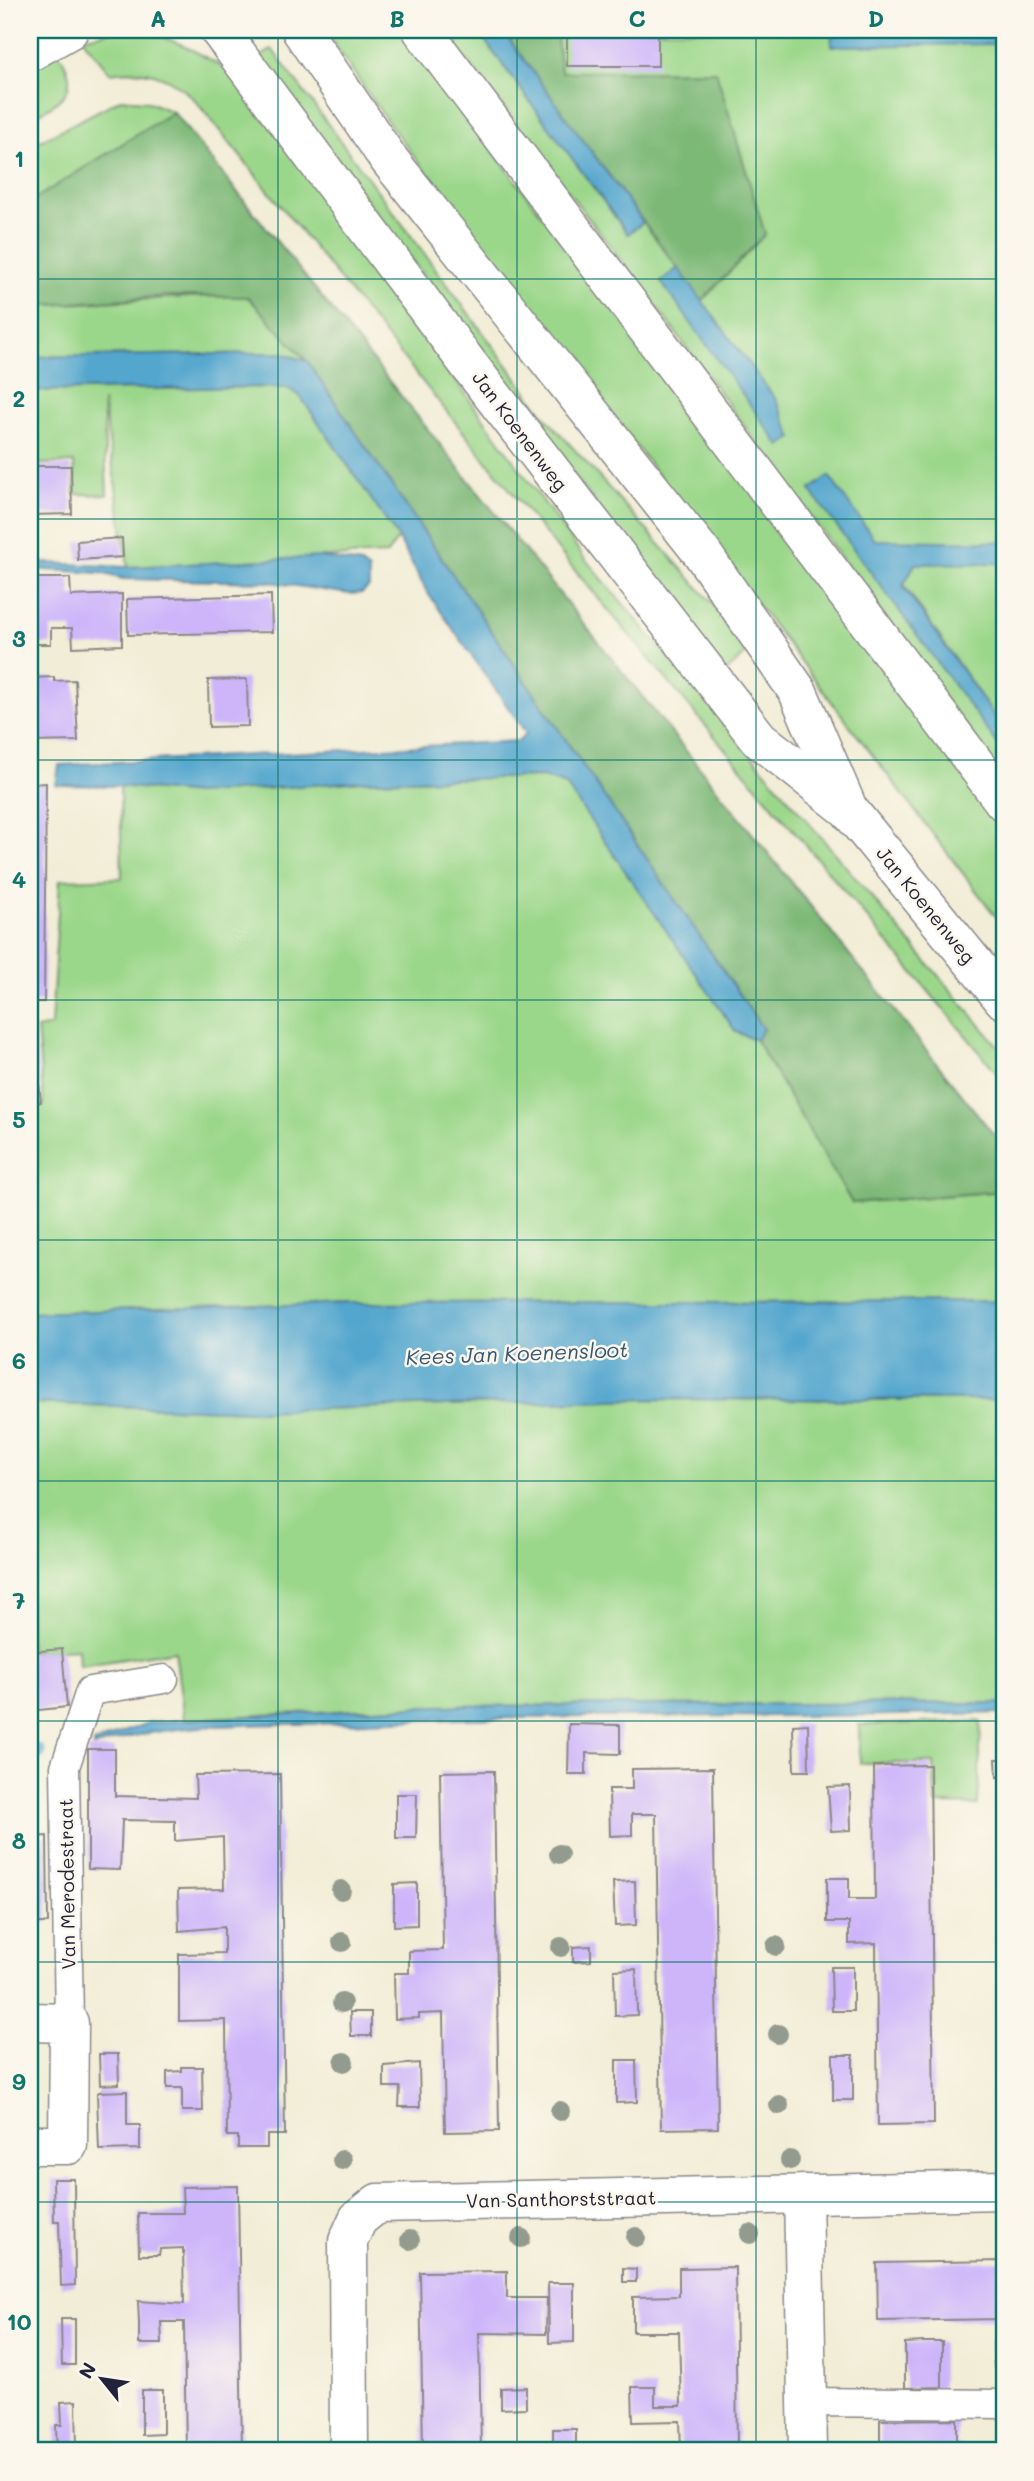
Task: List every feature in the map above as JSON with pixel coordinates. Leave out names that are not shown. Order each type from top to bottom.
[{"type":"street","points":[[30,52],[69,30]]},
{"type":"street","name":"Jan Koenenweg","points":[[219,30],[469,365],[759,739],[848,809],[1004,1000]]},
{"type":"street","name":"Jan Koenenweg","points":[[301,30],[387,157],[702,553],[798,692],[848,809]]},
{"type":"street","points":[[422,30],[1004,802]]},
{"type":"street","points":[[30,2022],[69,2023]]},
{"type":"street","name":"Van Merodestraat","points":[[30,2145],[68,2144],[69,2023]]},
{"type":"street","name":"Van Santhorststraat","points":[[349,2451],[348,2241],[358,2219],[378,2203],[1004,2190]]},
{"type":"street","points":[[803,2194],[808,2451]]},
{"type":"lane","name":"Van Merodestraat","points":[[69,2023],[65,1767],[90,1691],[164,1679]]},
{"type":"lane","points":[[807,2402],[1004,2404]]},
{"type":"green space","points":[[118,30],[150,34],[179,43],[234,74],[585,559],[1004,1053],[1004,1081],[573,568],[195,100],[176,84],[156,75],[135,71],[110,73],[82,38]]},
{"type":"green space","points":[[324,30],[401,30],[1004,821],[1004,927],[388,122]]},
{"type":"green space","points":[[444,30],[477,30],[628,234],[643,222],[678,268],[661,282],[776,400],[702,301],[765,234],[561,72],[556,30],[1004,30],[1004,730],[829,476],[1004,753],[1004,779],[650,298]]},
{"type":"green space","points":[[502,30],[556,30],[561,72],[716,71],[765,234],[702,301]]},
{"type":"green space","points":[[272,49],[548,420],[722,614],[749,651],[724,674],[259,58]]},
{"type":"green space","points":[[57,51],[69,75],[66,92],[52,106],[30,118],[30,67]]},
{"type":"green space","points":[[121,99],[146,101],[173,112],[30,202],[30,146]]},
{"type":"green space","points":[[173,112],[1004,1147],[1004,1191],[852,1203],[756,1040],[763,1029],[307,361],[248,297],[170,296],[30,306],[30,202]]},
{"type":"green space","points":[[229,295],[248,297],[307,361],[281,353],[30,357],[30,306]]},
{"type":"green space","points":[[287,388],[300,396],[398,538],[387,554],[128,567],[103,401],[107,495],[75,494],[74,463],[30,464],[30,391]]},
{"type":"green space","points":[[543,777],[566,785],[736,1032],[756,1040],[852,1203],[1004,1191],[1004,1301],[352,1303],[30,1313],[30,1107],[44,1105],[37,1029],[51,1026],[60,880],[122,878],[120,786],[197,794],[362,781]]},
{"type":"green space","points":[[641,1399],[1004,1400],[1004,1703],[429,1706],[184,1719],[175,1651],[79,1666],[78,1649],[30,1652],[30,1403],[254,1411]]},
{"type":"green space","points":[[981,1721],[978,1805],[935,1804],[934,1763],[860,1763],[859,1725]]},
{"type":"water","points":[[477,30],[502,30],[643,222],[628,234]]},
{"type":"water","points":[[831,30],[1004,30],[1004,44],[832,46]]},
{"type":"water","points":[[678,268],[776,400],[793,438],[780,446],[661,282]]},
{"type":"water","points":[[281,353],[307,361],[763,1029],[756,1040],[736,1032],[566,785],[543,777],[362,781],[197,794],[120,786],[56,785],[59,765],[519,741],[526,733],[427,592],[398,538],[300,396],[287,388],[260,387],[30,391],[30,357]]},
{"type":"water","points":[[829,476],[875,540],[1004,542],[1004,563],[915,564],[903,586],[1004,730],[1004,753],[810,490]]},
{"type":"water","points":[[321,557],[361,564],[369,570],[369,587],[362,593],[349,594],[270,582],[123,579],[101,573],[30,569],[30,562],[128,567]]},
{"type":"water","name":"Kees Jan Koenensloot","points":[[1004,1301],[1004,1400],[641,1399],[254,1411],[30,1403],[30,1313],[352,1303]]},
{"type":"water","points":[[1004,1703],[1004,1713],[507,1718],[216,1726],[154,1732],[94,1747],[94,1743],[151,1722],[429,1706]]},
{"type":"building","points":[[567,30],[658,30],[658,66],[567,66]]},
{"type":"building","points":[[30,466],[71,466],[72,514],[30,515]]},
{"type":"building","points":[[122,538],[123,557],[78,560],[77,541]]},
{"type":"building","points":[[30,578],[70,578],[71,596],[122,594],[122,645],[73,647],[72,628],[51,628],[51,644],[30,644]]},
{"type":"building","points":[[271,595],[272,632],[128,635],[127,599]]},
{"type":"building","points":[[54,677],[54,681],[75,680],[78,741],[30,742],[30,678]]},
{"type":"building","points":[[247,679],[248,726],[209,727],[208,680]]},
{"type":"building","points":[[46,783],[44,1002],[30,1002],[30,784]]},
{"type":"building","points":[[30,1029],[33,1029],[41,1102],[30,1104]]},
{"type":"building","points":[[62,1649],[67,1707],[30,1711],[30,1652]]},
{"type":"building","points":[[569,1724],[620,1725],[620,1754],[586,1753],[586,1774],[568,1774]]},
{"type":"building","points":[[808,1724],[809,1771],[794,1771],[793,1725]]},
{"type":"building","points":[[88,1749],[115,1749],[115,1796],[196,1798],[195,1775],[280,1774],[285,2135],[267,2135],[267,2148],[238,2148],[238,2136],[227,2136],[226,2020],[179,2021],[179,1954],[224,1953],[224,1927],[179,1931],[178,1890],[224,1889],[223,1837],[175,1841],[175,1821],[122,1820],[120,1870],[88,1869]]},
{"type":"building","points":[[996,1759],[1004,1759],[1004,1776],[997,1777]]},
{"type":"building","points":[[930,1765],[934,2124],[878,2125],[876,1943],[849,1944],[849,1922],[827,1922],[827,1878],[849,1878],[849,1899],[875,1899],[874,1766]]},
{"type":"building","points":[[713,1768],[718,2128],[661,2129],[656,1814],[632,1814],[632,1835],[610,1836],[609,1789],[632,1789],[632,1769]]},
{"type":"building","points":[[494,1771],[499,2131],[445,2132],[443,2013],[395,2019],[394,1973],[409,1973],[409,1951],[443,1950],[440,1772]]},
{"type":"building","points":[[850,1786],[851,1830],[831,1831],[828,1787]]},
{"type":"building","points":[[396,1794],[417,1794],[416,1838],[396,1838]]},
{"type":"building","points":[[47,1836],[48,1923],[30,1923],[30,1837]]},
{"type":"building","points":[[635,1881],[636,1925],[615,1926],[613,1882]]},
{"type":"building","points":[[417,1883],[417,1925],[394,1926],[394,1884]]},
{"type":"building","points":[[591,1946],[591,1961],[573,1962],[573,1947]]},
{"type":"building","points":[[831,1967],[853,1967],[853,2011],[832,2011]]},
{"type":"building","points":[[636,1969],[637,2015],[615,2016],[614,1970]]},
{"type":"building","points":[[350,2012],[371,2012],[371,2036],[351,2036]]},
{"type":"building","points":[[99,2054],[118,2054],[119,2084],[100,2085]]},
{"type":"building","points":[[833,2055],[853,2055],[853,2100],[833,2100]]},
{"type":"building","points":[[616,2060],[636,2060],[637,2102],[616,2103]]},
{"type":"building","points":[[419,2063],[420,2107],[399,2107],[400,2087],[384,2087],[384,2066]]},
{"type":"building","points":[[182,2067],[202,2067],[203,2111],[182,2111],[182,2088],[167,2088],[167,2072],[182,2071]]},
{"type":"building","points":[[127,2091],[127,2125],[140,2125],[140,2149],[99,2150],[97,2094]]},
{"type":"building","points":[[53,2179],[74,2179],[75,2285],[61,2286],[59,2221],[54,2221]]},
{"type":"building","points":[[238,2186],[242,2451],[186,2451],[184,2322],[161,2322],[162,2344],[139,2344],[138,2301],[184,2304],[183,2248],[160,2249],[159,2255],[139,2255],[138,2213],[183,2213],[182,2187]]},
{"type":"building","points":[[1004,2261],[1004,2319],[878,2321],[877,2263]]},
{"type":"building","points":[[735,2267],[737,2451],[681,2451],[680,2421],[633,2422],[632,2387],[655,2387],[655,2406],[681,2406],[679,2332],[633,2332],[633,2297],[679,2296],[679,2268]]},
{"type":"building","points":[[623,2268],[636,2269],[636,2282],[623,2282]]},
{"type":"building","points":[[507,2271],[507,2298],[547,2298],[546,2334],[479,2333],[481,2451],[423,2451],[420,2272]]},
{"type":"building","points":[[548,2283],[574,2283],[574,2342],[549,2343]]},
{"type":"building","points":[[61,2319],[75,2319],[75,2365],[62,2365]]},
{"type":"building","points":[[1004,2340],[1004,2367],[994,2367],[993,2341]]},
{"type":"building","points":[[942,2342],[942,2387],[905,2388],[905,2343]]},
{"type":"building","points":[[526,2387],[526,2408],[501,2409],[501,2388]]},
{"type":"building","points":[[142,2390],[163,2390],[163,2434],[142,2435]]},
{"type":"building","points":[[76,2401],[77,2451],[57,2451],[56,2425],[62,2425],[61,2402]]},
{"type":"building","points":[[957,2419],[957,2445],[990,2445],[990,2451],[880,2451],[880,2420]]},
{"type":"building","points":[[553,2429],[576,2429],[576,2451],[553,2451]]},
{"type":"waterway","points":[[30,1753],[38,1752]]}]
